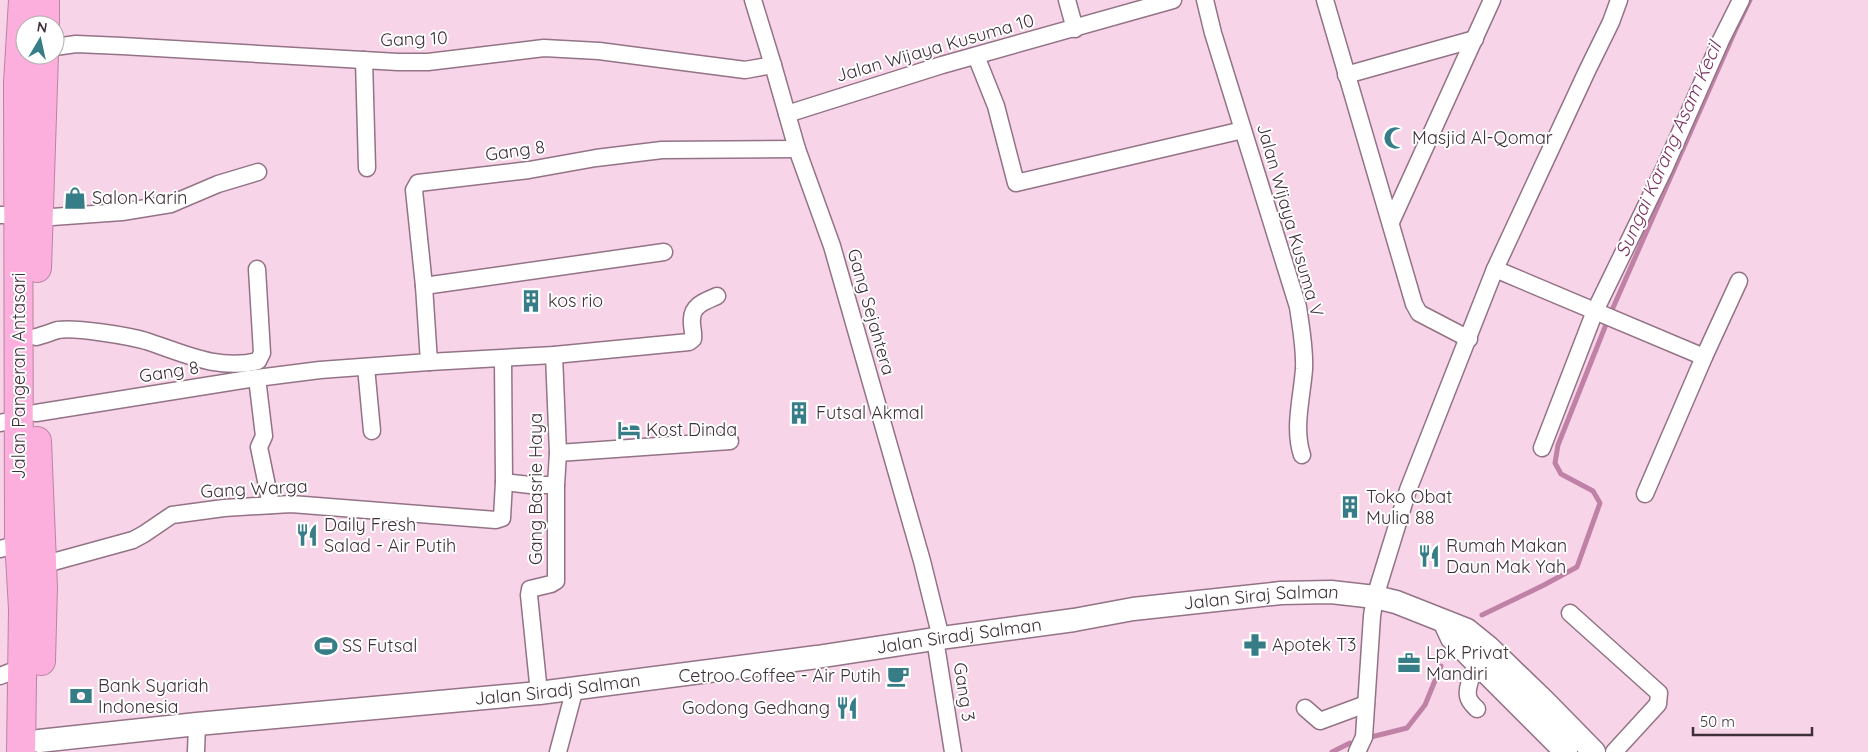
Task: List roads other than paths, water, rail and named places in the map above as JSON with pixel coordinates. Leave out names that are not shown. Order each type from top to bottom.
[{"type":"highway","name":"Jalan Pangeran Antasari","points":[[23,0],[19,216],[9,294],[18,418],[42,565],[33,748]]},
{"type":"highway","points":[[45,0],[45,15]]},
{"type":"highway","name":"Jalan Pangeran Antasari","points":[[20,85],[36,65]]},
{"type":"highway","name":"Jalan Pangeran Antasari","points":[[19,216],[36,337],[18,418],[10,546],[23,609],[12,672],[33,748]]},
{"type":"street","name":"Gang Sejahtera","points":[[753,0],[797,149],[832,246],[922,561],[938,639]]},
{"type":"street","points":[[1067,0],[1075,29]]},
{"type":"street","name":"Jalan Wijaya Kusuma 10","points":[[787,114],[976,56],[1173,0]]},
{"type":"street","name":"Jalan Wijaya Kusuma V","points":[[1205,0],[1213,33],[1298,307],[1304,341],[1304,367],[1298,437],[1302,454]]},
{"type":"street","points":[[1324,0],[1416,310],[1469,339]]},
{"type":"street","points":[[1390,222],[1492,0]]},
{"type":"street","points":[[1357,752],[1364,737],[1371,626],[1375,597],[1408,490],[1495,269],[1611,22],[1619,0]]},
{"type":"street","points":[[1542,448],[1595,312],[1668,160],[1721,40],[1741,0]]},
{"type":"street","points":[[1346,75],[1474,39]]},
{"type":"street","name":"Gang 10","points":[[65,46],[76,44],[122,46],[428,62],[544,48],[592,50],[745,70],[773,65]]},
{"type":"street","points":[[976,56],[996,106],[1016,183],[1243,130]]},
{"type":"street","points":[[364,60],[367,168]]},
{"type":"street","name":"Gang 8","points":[[429,362],[424,286],[414,190],[418,183],[529,170],[596,158],[662,150],[797,149]]},
{"type":"street","points":[[19,216],[122,212],[171,204],[218,184],[258,172]]},
{"type":"street","points":[[424,286],[664,252]]},
{"type":"street","points":[[1495,269],[1704,357]]},
{"type":"street","points":[[36,337],[60,330],[106,333],[145,340],[195,359],[215,363],[248,364],[258,361],[262,353],[257,270]]},
{"type":"street","points":[[1645,494],[1739,281]]},
{"type":"street","name":"Gang 8","points":[[18,418],[257,378],[366,367],[503,359],[689,342],[693,339],[692,318],[694,310],[701,303],[717,296]]},
{"type":"street","name":"Gang Basrie Haya","points":[[539,693],[529,594],[530,589],[551,584],[556,580],[558,453],[554,355]]},
{"type":"street","points":[[503,359],[504,482],[556,485]]},
{"type":"street","points":[[366,367],[372,431]]},
{"type":"street","points":[[257,378],[264,436],[259,447],[270,505]]},
{"type":"street","points":[[558,453],[730,442]]},
{"type":"street","name":"Gang Warga","points":[[42,565],[133,540],[172,515],[270,505],[291,504],[496,520],[502,518],[504,482]]},
{"type":"street","name":"Jalan Siraj Salman","points":[[1074,620],[1142,608],[1281,593],[1331,592],[1375,597],[1404,605],[1467,630],[1482,655],[1566,752]]},
{"type":"street","points":[[1570,613],[1658,693],[1658,704],[1614,752]]},
{"type":"street","name":"Jalan Siradj Salman","points":[[33,748],[197,724],[539,693],[817,657],[1074,620]]},
{"type":"street","name":"Gang 3","points":[[938,639],[953,752]]},
{"type":"street","points":[[1477,709],[1470,702],[1467,693],[1482,655]]},
{"type":"street","name":"Jalan Siraj Salman","points":[[1482,655],[1545,702],[1594,752]]},
{"type":"street","points":[[558,752],[575,688]]},
{"type":"street","points":[[1306,708],[1320,721],[1366,704]]},
{"type":"street","points":[[196,752],[197,724]]},
{"type":"waterway","name":"Sungai Karang Asam Kecil","points":[[1612,310],[1750,0]]},
{"type":"waterway","name":"Sungai Karang Asam Kecil","points":[[1482,615],[1577,567],[1600,503],[1593,491],[1561,474],[1555,463],[1558,445],[1607,322]]},
{"type":"waterway","name":"Sungai Karang Asam Kecil","points":[[1371,737],[1407,728],[1425,705],[1441,666]]},
{"type":"waterway","name":"Sungai Karang Asam Kecil","points":[[1332,752],[1350,743]]},
{"type":"place","name":"Masjid Al-Qomar","points":[[1395,138]]},
{"type":"place","name":"Salon Karin","points":[[75,198]]},
{"type":"place","name":"kos rio","points":[[531,301]]},
{"type":"place","name":"Futsal Akmal","points":[[799,413]]},
{"type":"place","name":"Kost Dinda","points":[[629,430]]},
{"type":"place","name":"Toko Obat Mulia 88","points":[[1350,507]]},
{"type":"place","name":"Daily Fresh Salad - Air Putih","points":[[307,535]]},
{"type":"place","name":"Rumah Makan Daun Mak Yah","points":[[1429,556]]},
{"type":"place","name":"Apotek T3","points":[[1255,645]]},
{"type":"place","name":"SS Futsal","points":[[326,646]]},
{"type":"place","name":"Lpk Privat Mandiri","points":[[1409,663]]},
{"type":"place","name":"Cetroo Coffee - Air Putih","points":[[898,676]]},
{"type":"place","name":"Bank Syariah Indonesia","points":[[81,696]]},
{"type":"place","name":"Godong Gedhang","points":[[847,708]]}]
